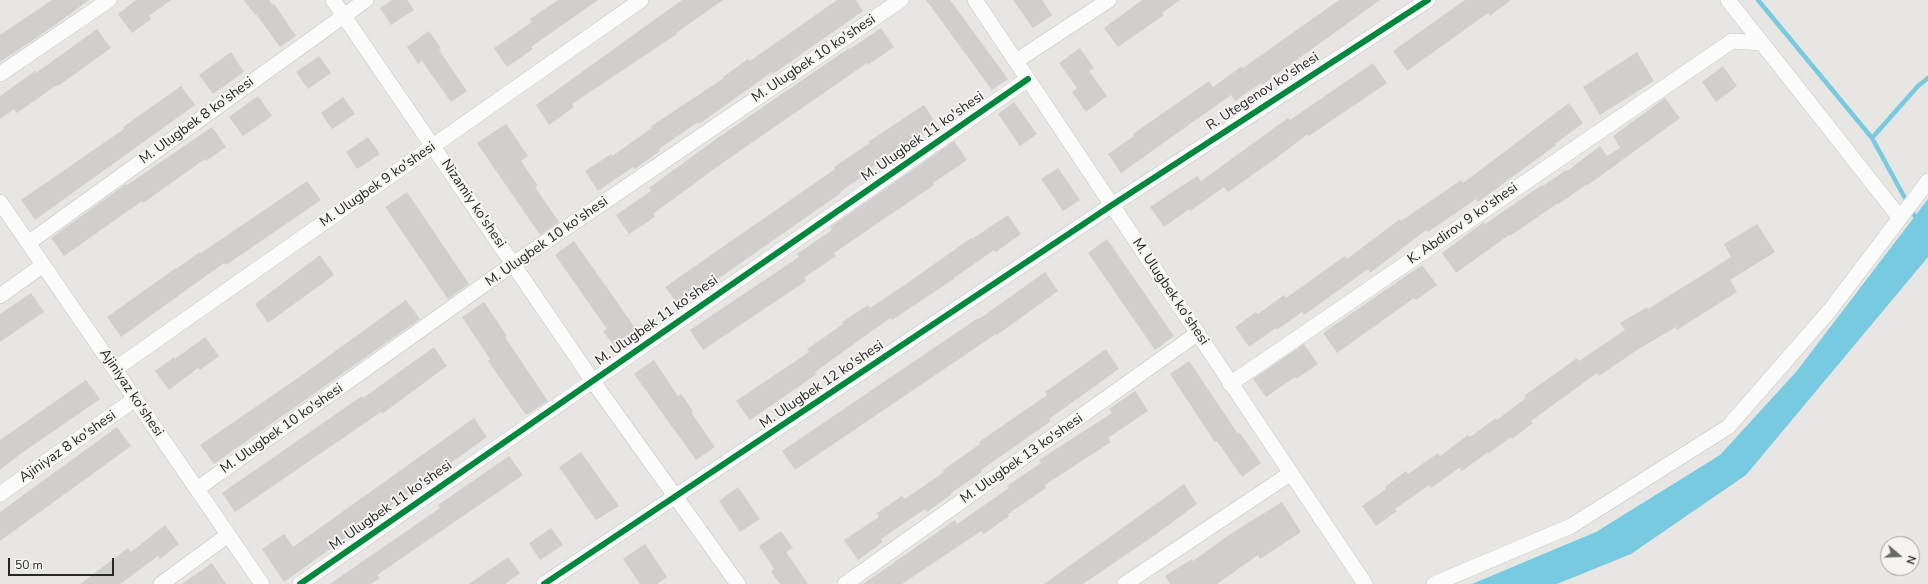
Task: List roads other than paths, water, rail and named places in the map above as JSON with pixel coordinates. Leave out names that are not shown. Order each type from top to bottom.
[{"type":"street","points":[[0,74],[109,0]]},
{"type":"street","name":"Nizamiy ko'shesi","points":[[333,0],[592,380],[738,584]]},
{"type":"street","name":"M. Ulugbek 8 ko'shesi","points":[[28,243],[366,0]]},
{"type":"street","name":"M. Ulugbek 9 ko'shesi","points":[[115,369],[434,147],[641,0]]},
{"type":"street","name":"M. Ulugbek 10 ko'shesi","points":[[197,489],[513,264],[901,0]]},
{"type":"street","name":"M. Ulugbek ko'shesi","points":[[975,0],[1365,584]]},
{"type":"street","points":[[1016,61],[1109,0]]},
{"type":"street","name":"R. Utegenov ko'shesi","points":[[1112,205],[1428,0]]},
{"type":"street","points":[[1728,0],[1900,218]]},
{"type":"street","name":"K. Abdirov 9 ko'shesi","points":[[1230,384],[1696,64],[1732,41],[1762,43]]},
{"type":"street","name":"M. Ulugbek 11 ko'shesi","points":[[300,584],[1028,79]]},
{"type":"street","points":[[1434,584],[1571,526],[1728,427],[1830,310],[1928,181]]},
{"type":"street","name":"Ajiniyaz ko'shesi","points":[[0,202],[262,584]]},
{"type":"street","name":"M. Ulugbek 12 ko'shesi","points":[[544,584],[1112,205]]},
{"type":"street","points":[[0,296],[44,265]]},
{"type":"street","name":"M. Ulugbek 13 ko'shesi","points":[[845,584],[1198,333]]},
{"type":"street","name":"Ajiniyaz 8 ko'shesi","points":[[0,494],[135,399]]},
{"type":"street","points":[[1125,584],[1291,473]]},
{"type":"street","points":[[161,584],[228,535]]},
{"type":"water","points":[[1928,199],[1928,257],[1746,475],[1631,554],[1557,584],[1472,584],[1596,532],[1720,455],[1796,372]]},
{"type":"waterway","points":[[1758,0],[1872,138],[1917,220]]},
{"type":"waterway","points":[[1872,138],[1918,86],[1928,78]]}]
